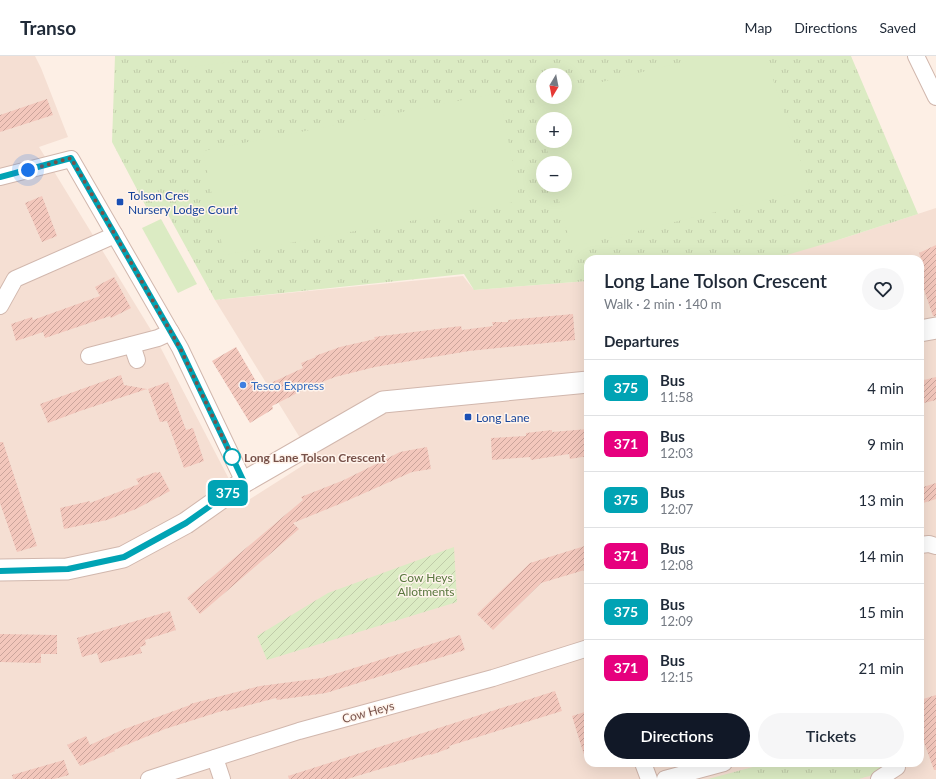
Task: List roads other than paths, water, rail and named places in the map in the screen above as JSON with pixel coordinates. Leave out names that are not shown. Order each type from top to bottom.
[{"type":"street","points":[[916,56],[936,97]]},
{"type":"street","points":[[0,177],[71,158],[180,348],[244,482]]},
{"type":"street","points":[[0,306],[15,279],[115,235]]},
{"type":"street","points":[[924,330],[936,328]]},
{"type":"street","points":[[89,356],[158,338],[171,332]]},
{"type":"street","points":[[132,345],[137,360]]},
{"type":"street","points":[[0,570],[68,569],[124,557],[186,523],[244,482],[383,402],[584,382]]},
{"type":"street","points":[[924,545],[936,546]]},
{"type":"street","name":"Cow Heys","points":[[149,779],[299,731],[493,678],[584,649]]},
{"type":"street","points":[[215,758],[222,779]]},
{"type":"street","points":[[644,767],[649,779]]},
{"type":"street","points":[[665,779],[709,767]]},
{"type":"street","points":[[879,779],[897,767]]},
{"type":"place","name":"Tolson Cres Nursery Lodge Court","points":[[120,202]]},
{"type":"place","name":"Tesco Express","points":[[243,385]]},
{"type":"place","name":"Long Lane","points":[[468,417]]},
{"type":"place","name":"Long Lane Tolson Crescent","points":[[232,457]]},
{"type":"park label","name":"Cow Heys Allotments","points":[[426,584]]}]
